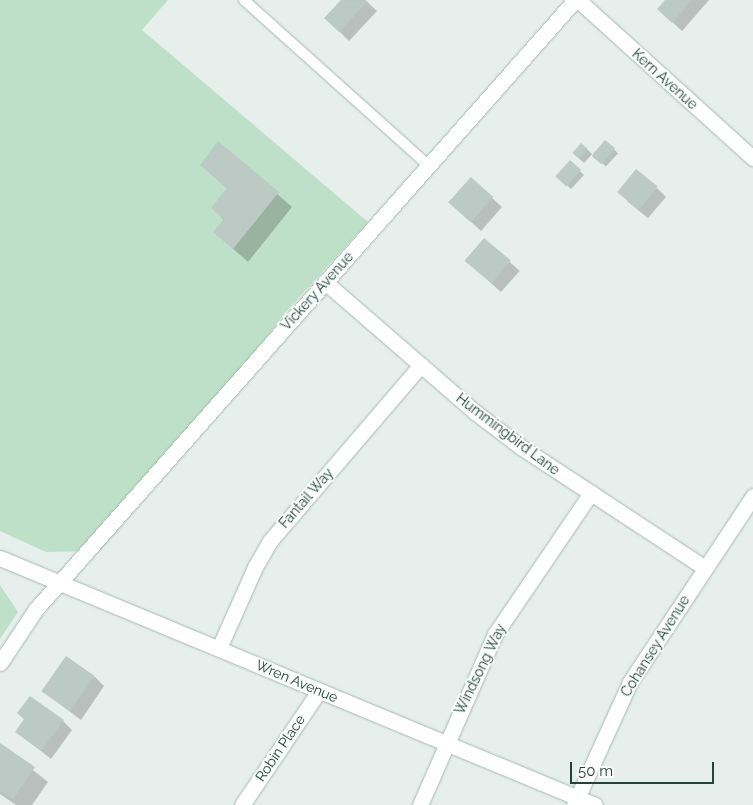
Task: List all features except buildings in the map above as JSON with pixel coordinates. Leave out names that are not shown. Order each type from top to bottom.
[{"type":"street","name":"Vickery Avenue","points":[[0,663],[36,609],[577,0]]},
{"type":"street","name":"Kern Avenue","points":[[577,0],[753,158]]},
{"type":"street","name":"Hummingbird Lane","points":[[325,282],[421,365],[521,447],[705,568]]},
{"type":"street","name":"Fantail Way","points":[[219,648],[255,567],[270,541],[421,365]]},
{"type":"street","name":"Windsong Way","points":[[420,805],[445,743],[495,634],[591,493]]},
{"type":"street","name":"Cohansey Avenue","points":[[576,801],[630,682],[753,496]]},
{"type":"street","name":"Wren Avenue","points":[[0,558],[445,743],[576,801],[594,805]]},
{"type":"street","name":"Robin Place","points":[[242,805],[319,691]]},
{"type":"lane","points":[[244,0],[430,167]]},
{"type":"green space","points":[[0,0],[168,0],[142,30],[368,222],[285,313],[137,507],[100,551],[46,552],[0,531]]},
{"type":"green space","points":[[0,585],[18,612],[0,639]]}]
